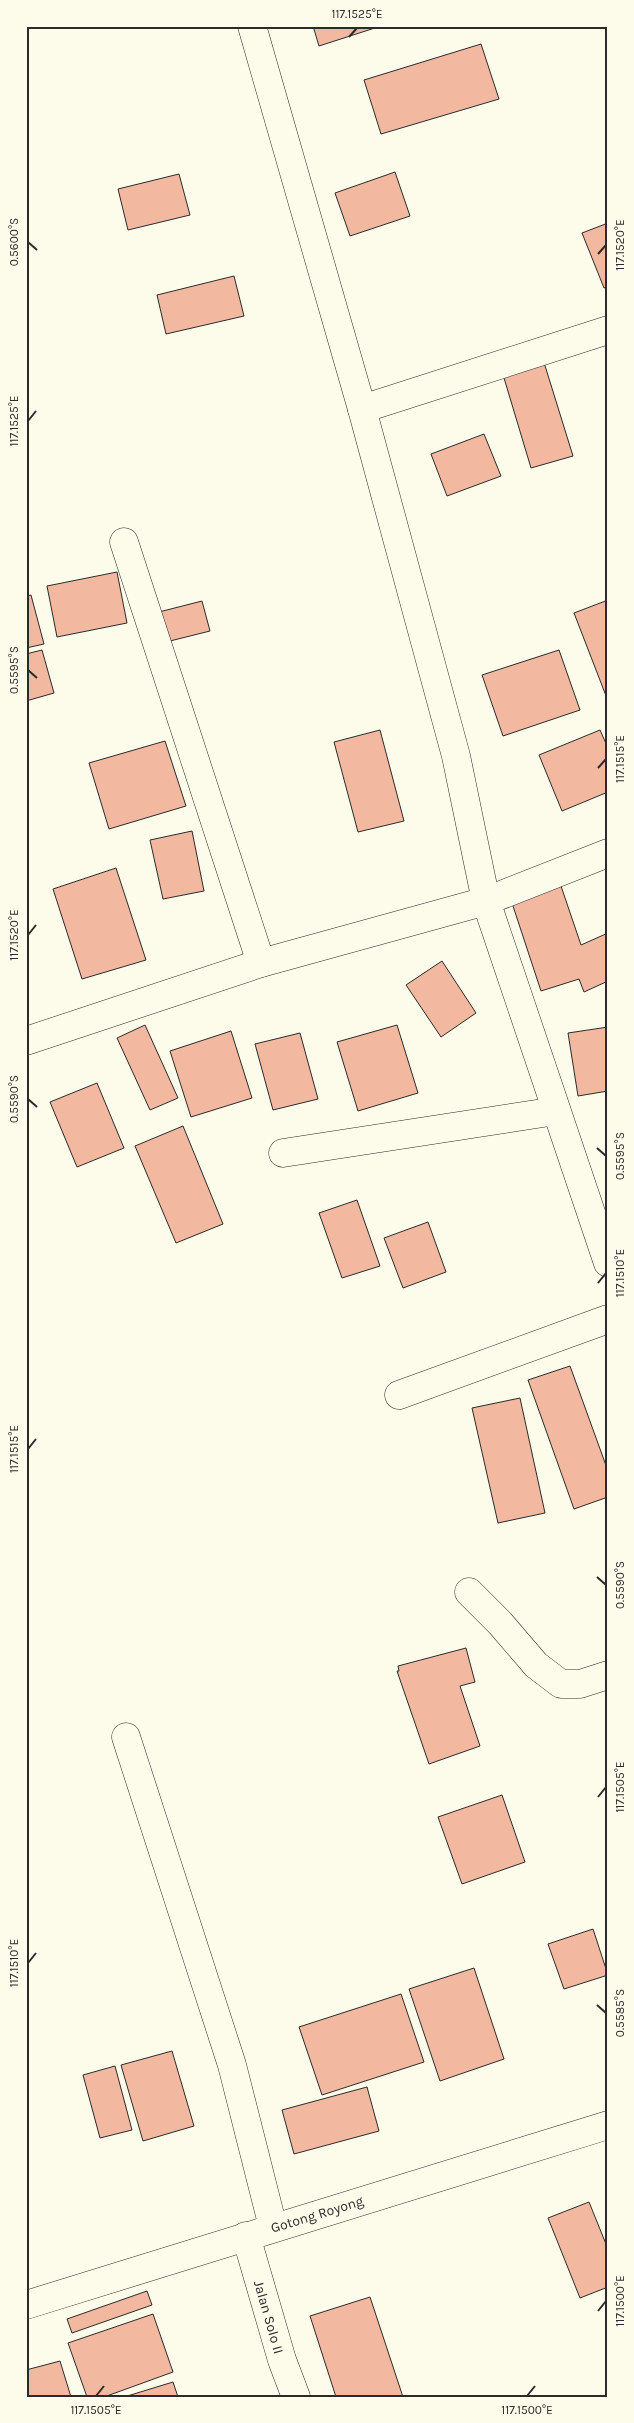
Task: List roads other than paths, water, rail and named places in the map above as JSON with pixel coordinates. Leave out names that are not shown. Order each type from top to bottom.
[{"type":"street","points":[[252,26],[362,409],[456,756],[486,901],[608,1263]]},
{"type":"street","points":[[362,409],[608,330]]},
{"type":"street","points":[[124,542],[261,964]]},
{"type":"street","points":[[26,1041],[261,964],[486,901],[608,853]]},
{"type":"street","points":[[283,1153],[556,1111]]},
{"type":"street","points":[[399,1395],[608,1319]]},
{"type":"street","points":[[469,1592],[500,1623],[536,1665],[561,1684],[580,1684],[608,1675]]},
{"type":"street","points":[[126,1737],[232,2065],[273,2227]]},
{"type":"street","name":"Gotong Royong","points":[[26,2306],[273,2227],[608,2125]]},
{"type":"street","name":"Jalan Solo II","points":[[246,2236],[282,2360],[296,2397]]}]
